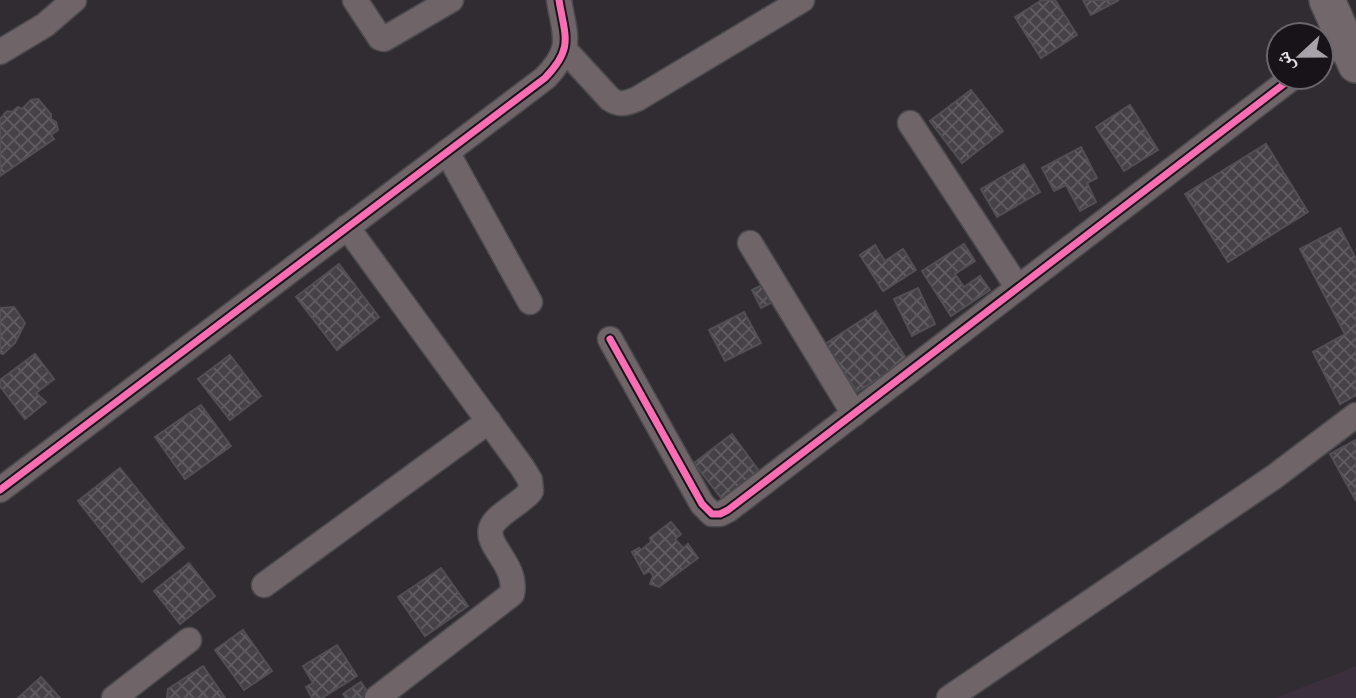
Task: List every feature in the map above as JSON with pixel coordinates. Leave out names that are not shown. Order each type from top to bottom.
[{"type":"street","points":[[0,52],[45,25],[75,0]]},
{"type":"street","points":[[355,0],[380,38],[384,39],[451,0]]},
{"type":"street","points":[[565,50],[610,99],[616,103],[625,103],[637,99],[802,0]]},
{"type":"street","points":[[0,490],[545,78],[560,62],[565,50],[565,3]]},
{"type":"street","points":[[610,339],[702,504],[712,514],[720,514],[1275,91]]},
{"type":"street","points":[[910,123],[1018,288]]},
{"type":"street","points":[[447,152],[530,302]]},
{"type":"street","points":[[347,227],[489,421],[530,480],[531,491],[496,520],[491,528],[491,540],[510,569],[514,584],[512,594],[377,698]]},
{"type":"street","points":[[750,243],[854,414]]},
{"type":"street","points":[[949,698],[1274,477],[1356,415]]},
{"type":"street","points":[[264,585],[489,421]]},
{"type":"street","points":[[114,698],[190,640]]},
{"type":"shaded area","points":[[1356,666],[1356,698],[1275,698]]},
{"type":"building","points":[[1042,0],[1055,0],[1077,35],[1041,58],[1015,17]]},
{"type":"building","points":[[1083,0],[1119,0],[1091,15]]},
{"type":"building","points":[[971,90],[1003,131],[962,163],[930,121]]},
{"type":"building","points":[[38,99],[56,122],[58,130],[51,135],[54,139],[0,176],[0,119],[7,111],[12,112],[18,107],[22,109],[31,100]]},
{"type":"building","points":[[1130,105],[1158,150],[1124,171],[1096,127]]},
{"type":"building","points":[[1266,144],[1308,212],[1228,262],[1185,194]]},
{"type":"building","points":[[1081,147],[1097,178],[1087,183],[1096,202],[1080,211],[1066,185],[1054,191],[1042,168]]},
{"type":"building","points":[[1024,164],[1040,192],[997,217],[981,189]]},
{"type":"building","points":[[1340,228],[1356,259],[1356,395],[1340,404],[1313,352],[1345,334],[1300,249]]},
{"type":"building","points":[[964,244],[975,261],[955,274],[964,287],[980,276],[990,290],[951,316],[922,271]]},
{"type":"building","points":[[875,245],[885,261],[903,249],[916,270],[883,291],[860,255]]},
{"type":"building","points":[[339,264],[379,317],[337,350],[296,297]]},
{"type":"building","points":[[762,285],[771,303],[761,308],[752,290]]},
{"type":"building","points":[[918,288],[935,324],[912,336],[894,299]]},
{"type":"building","points":[[14,307],[25,323],[15,343],[3,354],[0,353],[0,308]]},
{"type":"building","points":[[876,311],[907,360],[857,392],[825,344]]},
{"type":"building","points":[[744,312],[761,343],[725,361],[709,330]]},
{"type":"building","points":[[35,354],[54,379],[36,393],[46,402],[25,419],[0,386],[0,380]]},
{"type":"building","points":[[230,355],[261,396],[230,420],[198,379]]},
{"type":"building","points":[[201,405],[231,446],[185,479],[155,437]]},
{"type":"building","points":[[732,434],[759,471],[722,499],[694,463]]},
{"type":"building","points":[[1356,440],[1356,501],[1330,454]]},
{"type":"building","points":[[120,468],[184,548],[142,582],[78,501]]},
{"type":"building","points":[[671,522],[681,534],[675,539],[683,548],[688,544],[698,558],[659,587],[650,584],[653,576],[650,571],[644,574],[632,552],[639,548],[641,550],[651,542],[650,538]]},
{"type":"building","points":[[189,563],[215,596],[180,624],[154,591]]},
{"type":"building","points":[[441,568],[468,606],[425,636],[398,597]]},
{"type":"building","points":[[243,630],[272,671],[244,690],[215,650]]},
{"type":"building","points":[[337,645],[357,676],[322,698],[312,698],[306,687],[313,683],[303,666]]},
{"type":"building","points":[[203,666],[225,698],[167,698],[168,689]]},
{"type":"building","points":[[41,677],[60,698],[18,698]]},
{"type":"building","points":[[361,682],[370,696],[346,698],[343,694]]},
{"type":"cycle path","points":[[0,490],[545,78],[564,50],[565,33],[559,0]]},
{"type":"cycle path","points":[[610,339],[702,504],[712,514],[720,514],[1275,91]]}]
